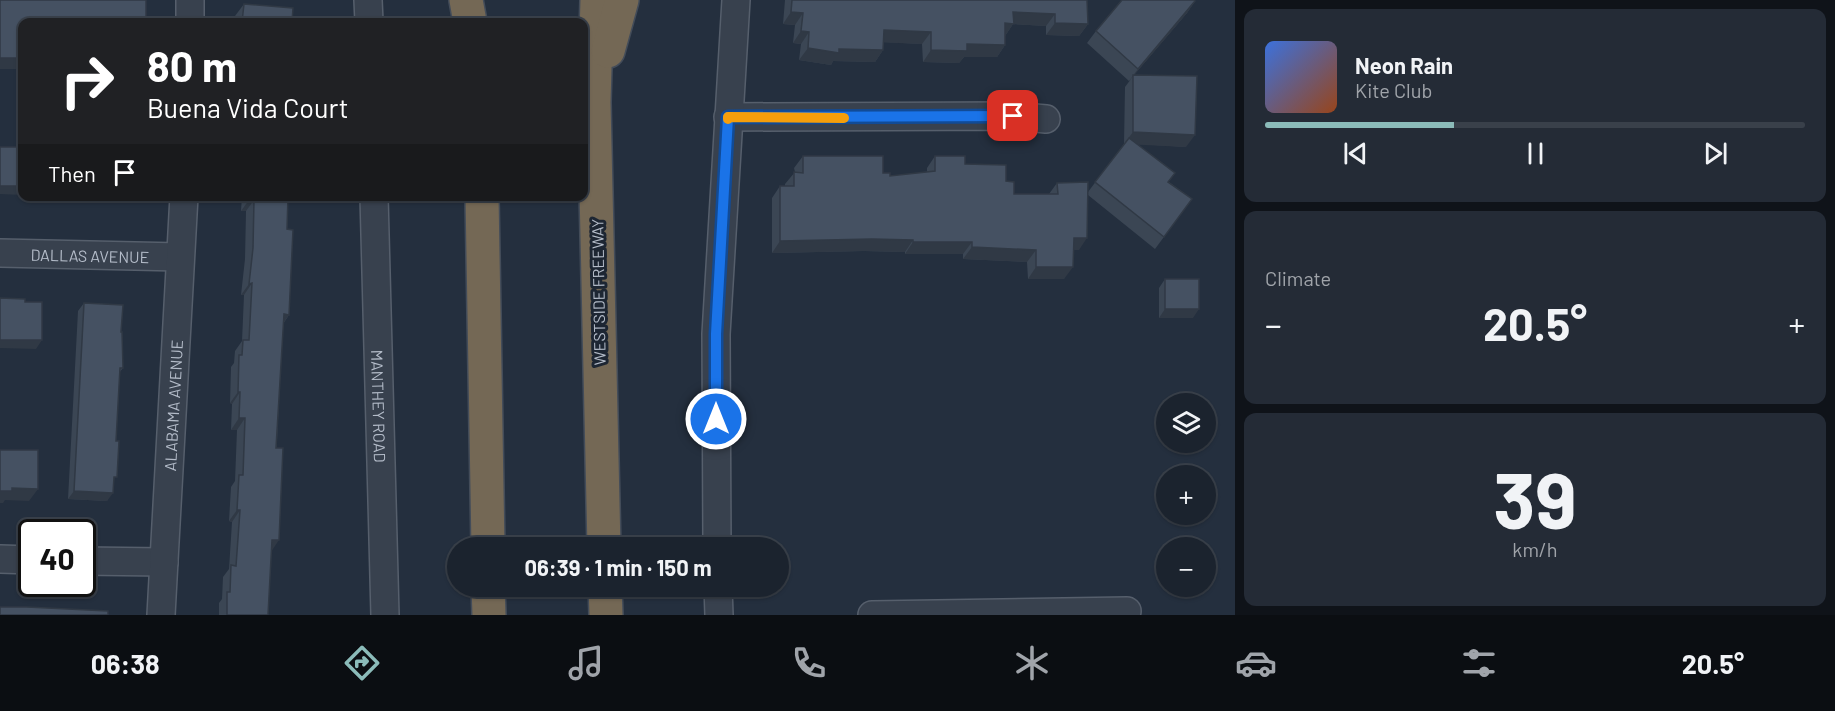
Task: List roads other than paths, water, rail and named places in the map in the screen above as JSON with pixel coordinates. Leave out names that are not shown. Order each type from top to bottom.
[{"type":"highway","points":[[466,0],[469,18]]},
{"type":"highway","points":[[478,0],[479,18]]},
{"type":"highway","name":"WESTSIDE FREEWAY","points":[[597,0],[594,102],[604,537]]},
{"type":"highway","points":[[594,102],[622,0]]},
{"type":"highway","points":[[482,201],[488,537]]},
{"type":"highway","points":[[488,597],[489,615]]},
{"type":"highway","points":[[605,597],[606,615]]},
{"type":"street","points":[[190,0],[190,18]]},
{"type":"street","points":[[368,0],[369,18]]},
{"type":"street","points":[[717,537],[716,334],[736,0]]},
{"type":"street","points":[[728,117],[1013,116],[1046,119]]},
{"type":"street","name":"ALABAMA AVENUE","points":[[161,615],[184,201]]},
{"type":"street","name":"MANTHEY ROAD","points":[[374,201],[385,615]]},
{"type":"street","name":"DALLAS AVENUE","points":[[0,253],[180,256]]},
{"type":"street","points":[[0,559],[18,560]]},
{"type":"street","points":[[96,561],[164,562]]},
{"type":"street","points":[[718,597],[719,615]]},
{"type":"street","points":[[872,615],[1127,611]]}]
